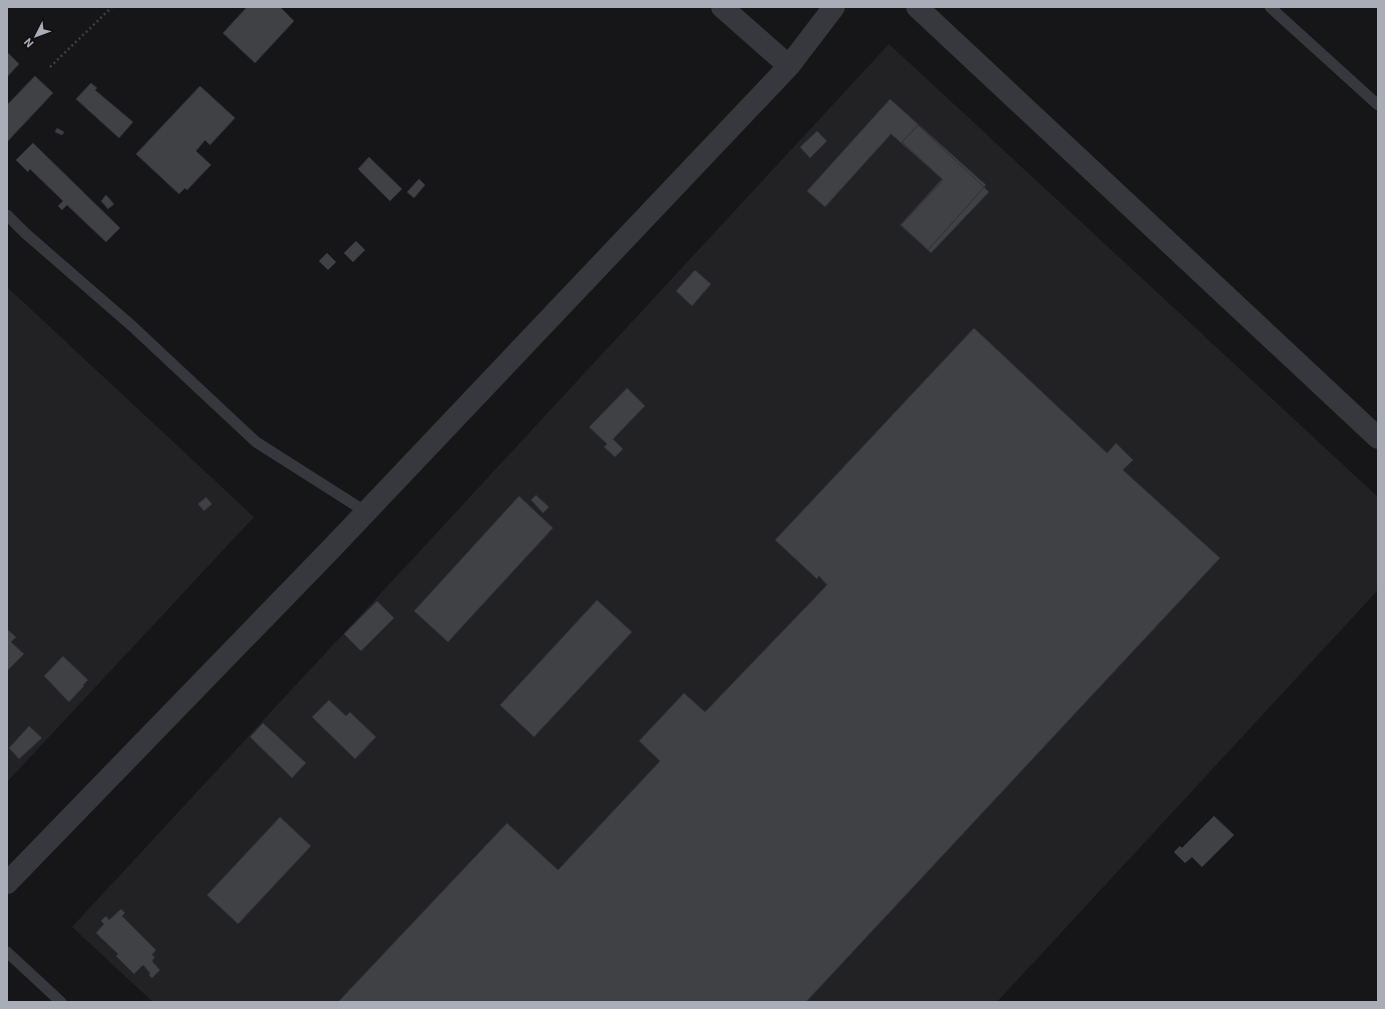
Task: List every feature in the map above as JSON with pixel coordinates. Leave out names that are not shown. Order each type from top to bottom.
[{"type":"street","points":[[722,7],[789,66]]},
{"type":"street","points":[[7,883],[366,512],[789,66],[834,7]]},
{"type":"street","points":[[917,7],[1378,438]]},
{"type":"lane","points":[[1270,7],[1378,105]]},
{"type":"lane","points":[[7,215],[25,233],[132,326],[256,442],[366,512]]},
{"type":"lane","points":[[7,952],[62,1002]]},
{"type":"path","points":[[50,67],[112,7]]},
{"type":"shaded area","points":[[889,44],[1378,497],[1378,590],[997,1002],[153,1002],[72,927]]},
{"type":"shaded area","points":[[7,287],[254,517],[7,782]]},
{"type":"building","points":[[247,7],[280,7],[294,21],[255,63],[223,33]]},
{"type":"building","points":[[7,52],[19,64],[7,77]]},
{"type":"building","points":[[35,76],[53,93],[7,142],[7,105]]},
{"type":"building","points":[[91,83],[97,88],[95,90],[133,122],[119,138],[76,99]]},
{"type":"building","points":[[200,86],[235,118],[210,145],[205,140],[196,151],[211,165],[187,190],[185,188],[179,194],[136,154]]},
{"type":"building","points":[[890,99],[986,185],[928,250],[900,225],[942,179],[891,134],[825,207],[807,191]]},
{"type":"building","points":[[918,125],[989,192],[931,253],[901,225],[943,180],[902,142]]},
{"type":"building","points":[[57,128],[64,132],[62,135],[55,132]]},
{"type":"building","points":[[817,131],[827,141],[810,158],[800,147]]},
{"type":"building","points":[[33,143],[120,228],[106,242],[67,205],[62,210],[58,206],[63,201],[30,169],[28,172],[16,160]]},
{"type":"building","points":[[369,157],[402,189],[390,201],[358,169]]},
{"type":"building","points":[[419,179],[425,185],[414,198],[407,192]]},
{"type":"building","points":[[106,195],[114,204],[108,209],[101,201]]},
{"type":"building","points":[[356,241],[365,250],[353,262],[344,253]]},
{"type":"building","points":[[327,253],[336,262],[328,270],[319,261]]},
{"type":"building","points":[[695,270],[711,284],[692,306],[676,291]]},
{"type":"building","points":[[974,328],[1107,453],[1116,443],[1133,460],[1123,470],[1220,558],[806,1002],[338,1002],[507,823],[558,870],[660,761],[639,741],[684,693],[705,712],[827,585],[819,576],[817,579],[775,540]]},
{"type":"building","points":[[627,388],[645,406],[613,439],[623,449],[615,457],[604,447],[607,444],[589,427]]},
{"type":"building","points":[[536,495],[549,507],[543,513],[531,500]]},
{"type":"building","points":[[519,496],[553,528],[448,642],[414,611]]},
{"type":"building","points":[[206,497],[212,504],[204,511],[198,504]]},
{"type":"building","points":[[597,600],[632,632],[534,737],[500,705]]},
{"type":"building","points":[[377,601],[394,618],[361,651],[344,634]]},
{"type":"building","points":[[7,629],[16,637],[11,642],[24,654],[7,671]]},
{"type":"building","points":[[63,656],[88,680],[69,702],[44,676]]},
{"type":"building","points":[[329,700],[346,716],[350,712],[376,737],[355,759],[312,717]]},
{"type":"building","points":[[263,723],[306,763],[292,778],[250,737]]},
{"type":"building","points":[[29,726],[42,738],[19,759],[9,748]]},
{"type":"building","points":[[1214,816],[1234,835],[1202,867],[1192,857],[1185,863],[1174,852],[1180,846],[1182,848]]},
{"type":"building","points":[[280,817],[311,846],[238,924],[207,895]]},
{"type":"building","points":[[121,909],[125,913],[122,916],[156,950],[152,955],[155,957],[152,961],[160,970],[152,978],[149,975],[150,973],[143,965],[134,974],[116,956],[118,954],[96,933],[104,924],[101,921],[106,916],[109,920]]}]
